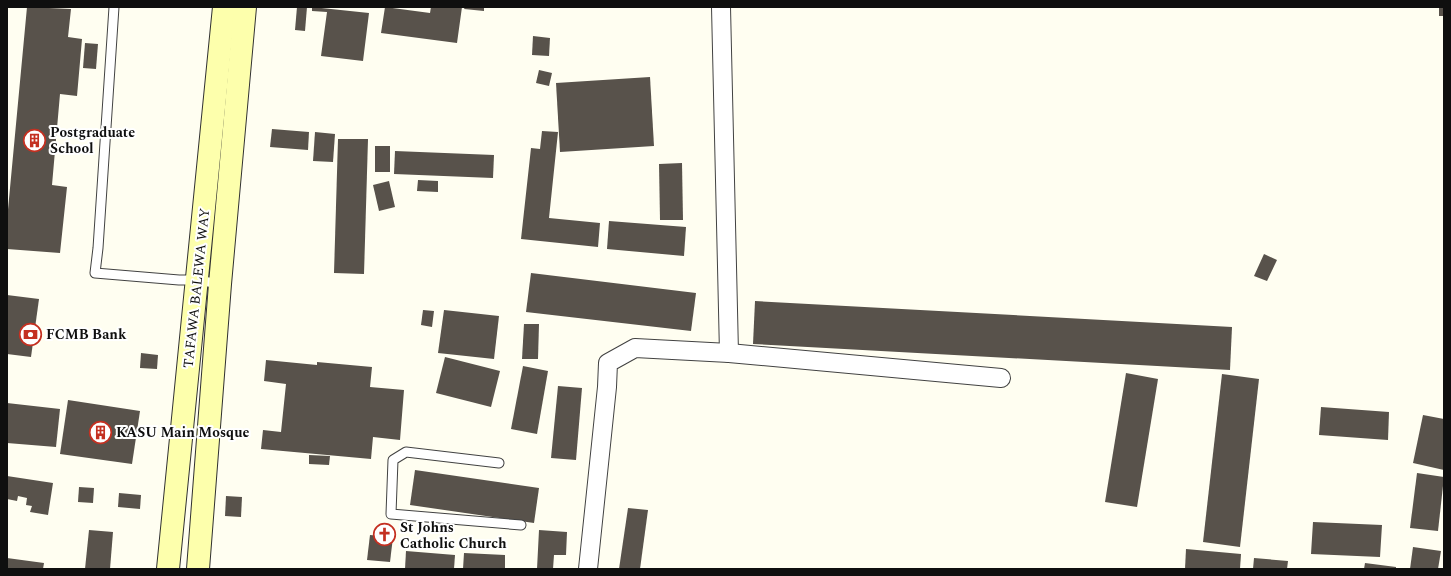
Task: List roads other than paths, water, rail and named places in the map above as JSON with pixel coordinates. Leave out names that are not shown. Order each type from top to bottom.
[{"type":"main road","name":"TAFAWA BALEWA WAY","points":[[168,569],[224,7]]},
{"type":"main road","name":"TAFAWA BALEWA WAY","points":[[198,569],[220,284],[245,7]]},
{"type":"street","points":[[721,7],[728,353]]},
{"type":"street","points":[[588,569],[608,364],[635,348],[728,353],[1001,378]]},
{"type":"lane","points":[[114,7],[98,248],[95,273],[197,280],[220,284]]},
{"type":"lane","points":[[499,462],[406,452],[393,460],[391,514],[521,525]]},
{"type":"place","name":"Postgraduate School","points":[[35,140]]},
{"type":"place","name":"FCMB Bank","points":[[31,334]]},
{"type":"place","name":"KASU Main Mosque","points":[[100,432]]},
{"type":"place","name":"St Johns Catholic Church","points":[[385,535]]}]
